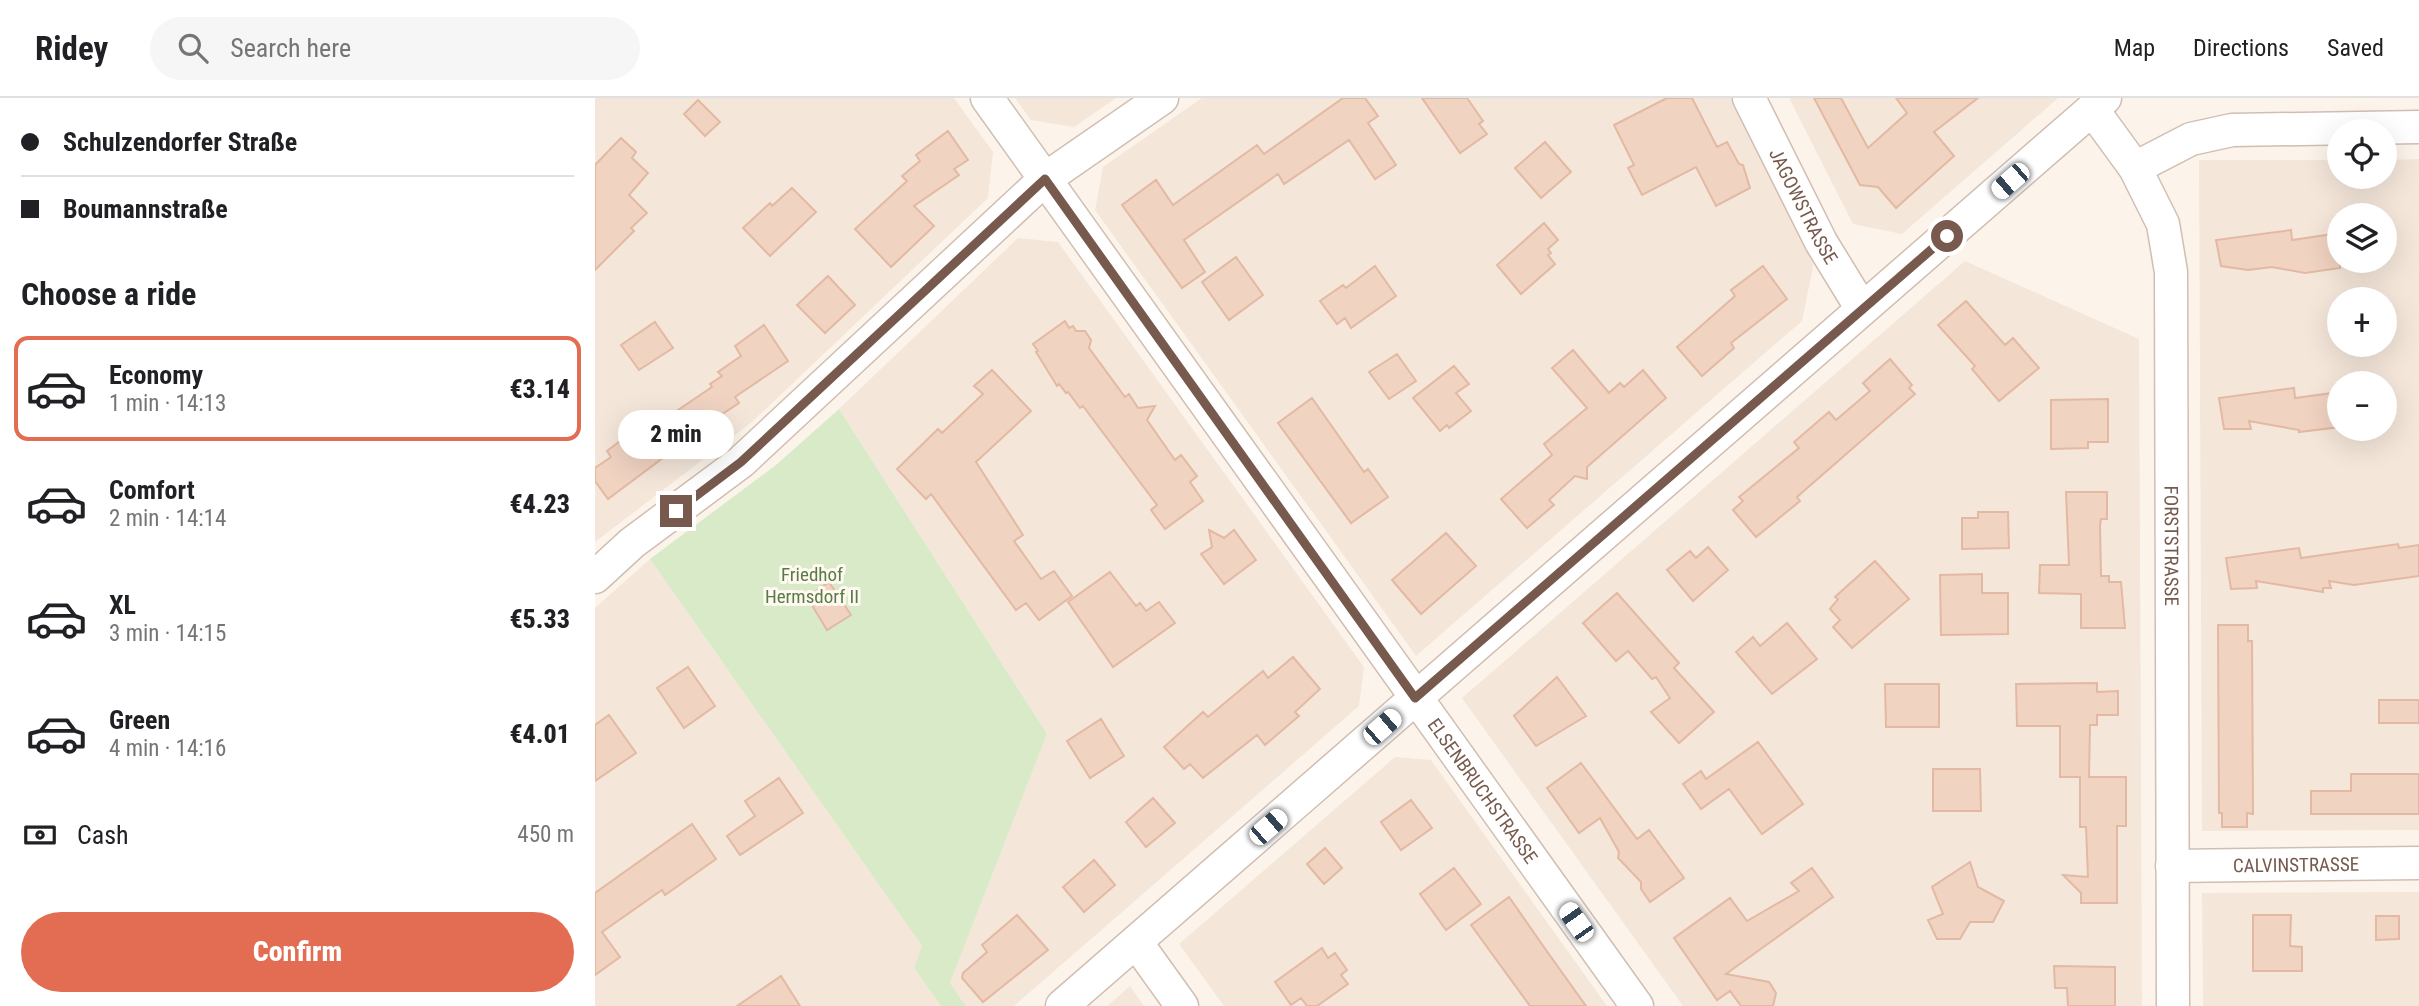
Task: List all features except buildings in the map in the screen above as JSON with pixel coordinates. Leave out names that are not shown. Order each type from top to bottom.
[{"type":"street","name":"ELSENBRUCHSTRASSE","points":[[987,98],[1637,1006]]},
{"type":"street","points":[[595,577],[632,543],[741,462],[1045,179],[1162,98]]},
{"type":"street","name":"JAGOWSTRASSE","points":[[1749,98],[1821,242],[1862,309]]},
{"type":"street","points":[[1062,1006],[2099,104]]},
{"type":"street","name":"FORSTSTRASSE","points":[[2099,104],[2164,224],[2171,272],[2172,1006]]},
{"type":"street","points":[[2135,168],[2191,139],[2232,130],[2419,127]]},
{"type":"street","name":"CALVINSTRASSE","points":[[2172,866],[2419,863]]},
{"type":"street","points":[[1136,942],[1182,1006]]},
{"type":"shaded area","points":[[595,98],[954,98],[993,152],[988,198],[752,422],[595,542]]},
{"type":"shaded area","points":[[1015,98],[1116,98],[1074,127],[1031,120]]},
{"type":"shaded area","points":[[1202,98],[1734,98],[1815,257],[1802,321],[1416,656],[1095,210],[1103,167]]},
{"type":"shaded area","points":[[1789,98],[2058,98],[1902,234],[1853,224]]},
{"type":"shaded area","points":[[2419,159],[2419,830],[2202,831],[2199,160],[2327,160],[2327,189],[2397,189],[2397,160]]},
{"type":"shaded area","points":[[1018,238],[1058,242],[1364,667],[1359,706],[1014,1006],[966,1006],[950,983],[1047,734],[839,409]]},
{"type":"shaded area","points":[[1965,261],[2139,339],[2142,1006],[1683,1006],[1462,698]]},
{"type":"shaded area","points":[[650,559],[922,946],[914,968],[941,1006],[595,1006],[595,608]]},
{"type":"shaded area","points":[[1395,757],[1431,760],[1607,1006],[1224,1006],[1179,944]]},
{"type":"shaded area","points":[[2419,892],[2419,1006],[2203,1006],[2202,893]]},
{"type":"shaded area","points":[[1130,986],[1144,1006],[1107,1006]]},
{"type":"green space","name":"Friedhof Hermsdorf II","points":[[839,409],[1047,734],[950,983],[966,1006],[941,1006],[914,968],[922,946],[650,559],[776,465]]},
{"type":"route","points":[[676,511],[741,462],[1045,179],[1415,698],[1947,236]]}]
